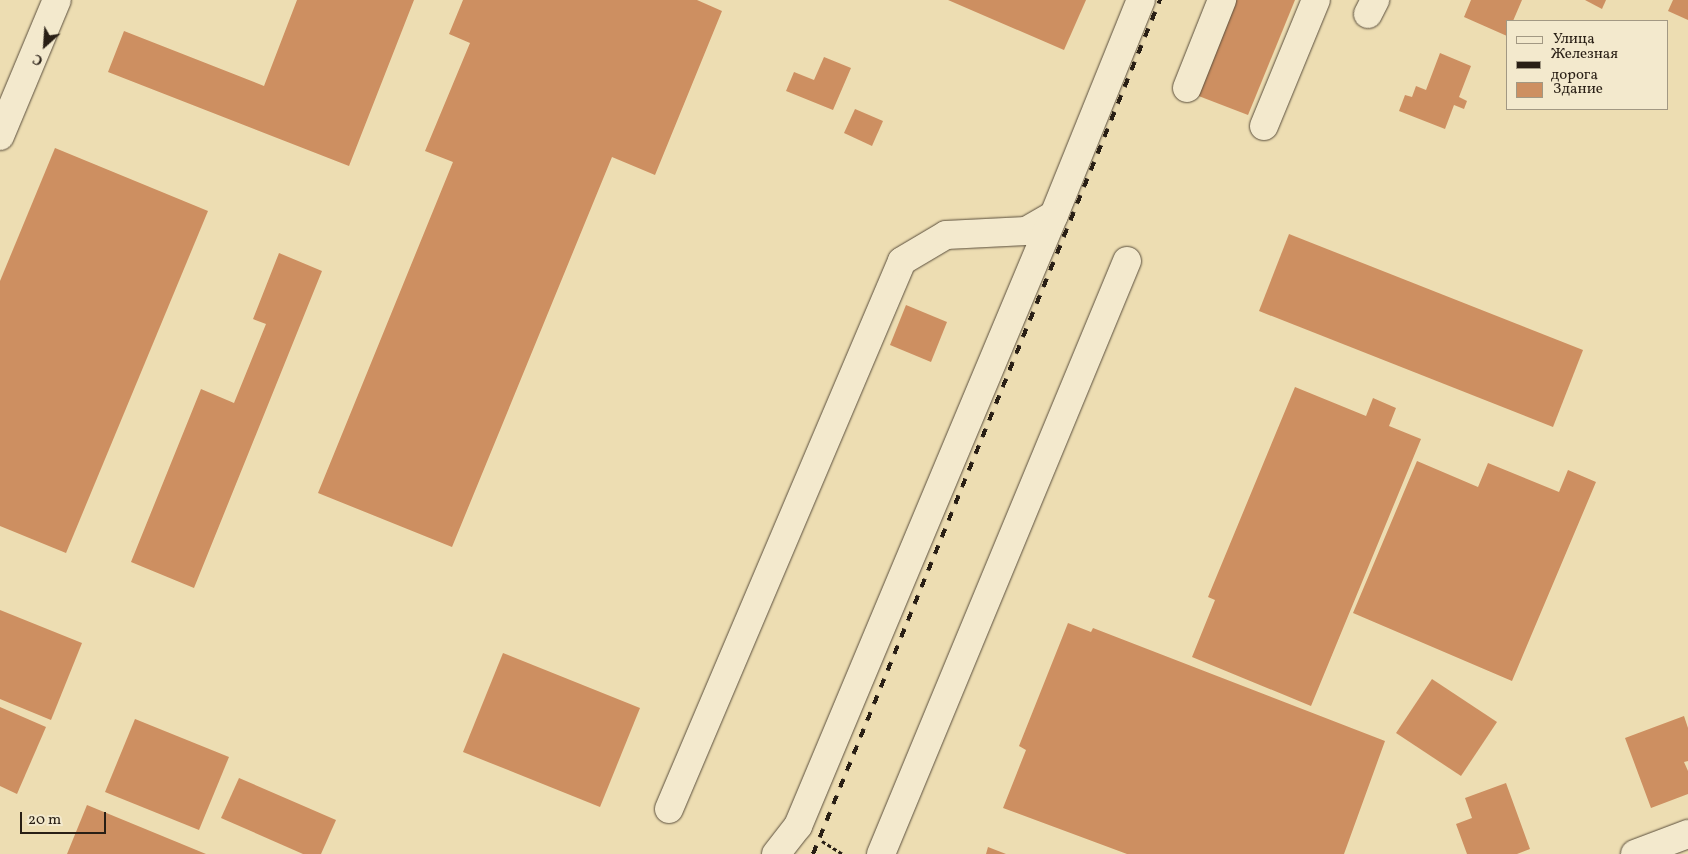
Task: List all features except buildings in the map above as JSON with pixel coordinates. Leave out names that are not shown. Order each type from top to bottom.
[{"type":"street","points":[[0,136],[57,0]]},
{"type":"street","points":[[776,854],[798,826],[1054,215],[1141,0]]},
{"type":"street","points":[[1187,88],[1222,0]]},
{"type":"street","points":[[1264,126],[1316,0]]},
{"type":"street","points":[[669,809],[902,261],[946,235],[1026,231],[1054,215]]},
{"type":"street","points":[[881,854],[1127,261]]},
{"type":"street","points":[[1635,854],[1688,834]]},
{"type":"railway","points":[[813,854],[1160,0]]}]
